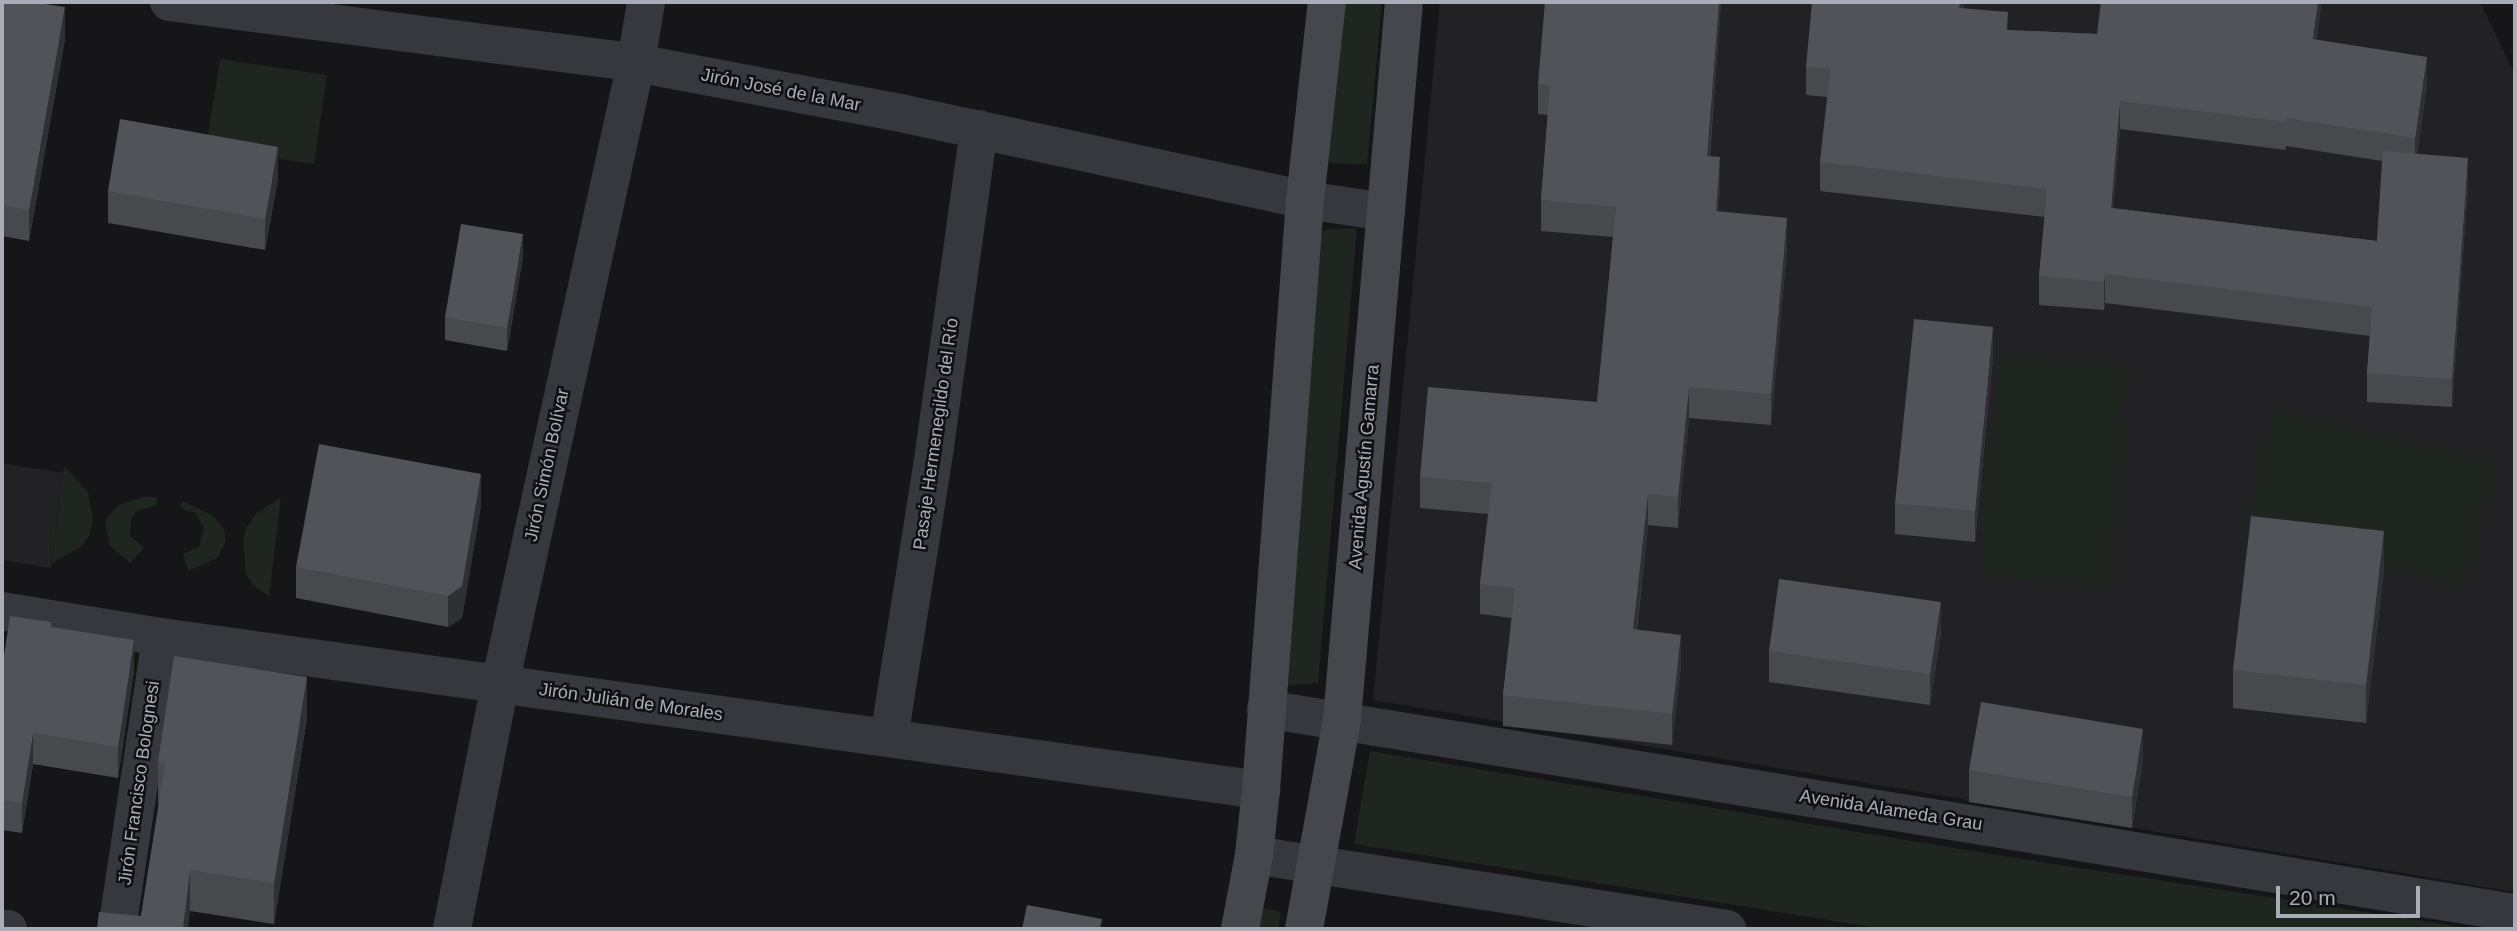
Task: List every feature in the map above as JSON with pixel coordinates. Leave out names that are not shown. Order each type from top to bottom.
[{"type":"main road","points":[[1240,929],[1254,855],[1261,790],[1305,200],[1326,2]]},
{"type":"main road","name":"Avenida Agustín Gamarra","points":[[1304,929],[1342,719],[1404,2]]},
{"type":"street","name":"Jirón José de la Mar","points":[[169,2],[636,63],[979,130],[1305,200],[1387,212]]},
{"type":"street","name":"Jirón Simón Bolívar","points":[[452,929],[500,684],[636,63],[646,2]]},
{"type":"street","name":"Pasaje Hermenegildo del Río","points":[[889,738],[935,446],[979,130]]},
{"type":"street","name":"Jirón Julián de Morales","points":[[2,611],[160,637],[1261,790]]},
{"type":"street","name":"Jirón Francisco Bolognesi","points":[[117,929],[160,637]]},
{"type":"street","name":"Avenida Alameda Grau","points":[[1266,709],[1342,719],[2515,913]]},
{"type":"street","points":[[1254,855],[1678,925],[1727,929]]},
{"type":"street","points":[[2,929],[8,929]]},
{"type":"shaded area","points":[[1341,2],[1382,2],[1367,164],[1325,163]]},
{"type":"shaded area","points":[[1440,2],[2480,2],[2515,75],[2515,892],[1373,700]]},
{"type":"shaded area","points":[[220,59],[327,75],[314,164],[206,148]]},
{"type":"shaded area","points":[[1357,228],[1318,683],[1277,686],[1317,230]]},
{"type":"shaded area","points":[[1999,356],[2127,366],[2109,586],[1981,576]]},
{"type":"shaded area","points":[[2273,411],[2494,461],[2465,586],[2244,534]]},
{"type":"shaded area","points":[[2,463],[63,473],[51,568],[2,560]]},
{"type":"shaded area","points":[[64,466],[88,492],[93,519],[89,536],[81,547],[52,563]]},
{"type":"shaded area","points":[[142,497],[157,497],[157,505],[137,511],[131,518],[130,536],[144,548],[130,563],[110,546],[105,524],[108,516],[119,505]]},
{"type":"shaded area","points":[[281,497],[269,596],[254,586],[246,574],[243,541],[246,528],[257,513]]},
{"type":"shaded area","points":[[183,501],[213,516],[224,529],[226,541],[217,558],[188,571],[183,554],[199,547],[204,528],[195,513],[180,508]]},
{"type":"shaded area","points":[[1370,751],[1997,855],[2476,929],[1884,929],[1354,844]]},
{"type":"shaded area","points":[[1252,905],[1281,912],[1278,929],[1248,929]]},
{"type":"building","points":[[2,2],[32,2],[65,7],[29,210],[2,205]]},
{"type":"building","points":[[1545,2],[1719,2],[1707,156],[1720,157],[1716,211],[1787,218],[1771,394],[1689,387],[1678,497],[1648,494],[1633,629],[1681,635],[1672,714],[1503,695],[1515,588],[1480,584],[1492,483],[1420,477],[1428,387],[1597,402],[1616,207],[1541,200],[1550,85],[1538,84]]},
{"type":"building","points":[[1812,2],[1960,2],[1959,8],[2008,12],[2007,30],[2097,34],[2101,2],[2318,2],[2313,39],[2427,57],[2415,138],[2286,118],[2286,122],[2120,101],[2111,208],[2377,241],[2383,151],[2468,158],[2452,379],[2367,373],[2372,307],[2105,274],[2104,282],[2039,276],[2047,189],[1820,162],[1831,69],[1806,67]]},
{"type":"building","points":[[120,119],[278,147],[265,219],[108,191]]},
{"type":"building","points":[[461,224],[523,234],[507,328],[445,317]]},
{"type":"building","points":[[1914,319],[1993,327],[1975,511],[1895,503]]},
{"type":"building","points":[[319,444],[481,474],[462,586],[448,596],[296,567]]},
{"type":"building","points":[[2251,516],[2384,531],[2366,685],[2233,670]]},
{"type":"building","points":[[1779,579],[1941,602],[1930,674],[1769,651]]},
{"type":"building","points":[[10,616],[51,622],[51,627],[134,640],[118,747],[33,733],[22,803],[2,800],[2,669]]},
{"type":"building","points":[[174,656],[307,677],[274,883],[190,870],[183,929],[97,929],[99,912],[141,916],[165,764],[158,762]]},
{"type":"building","points":[[1981,702],[2143,729],[2132,797],[1969,770]]},
{"type":"building","points":[[1027,905],[1102,919],[1100,929],[1022,929]]}]
